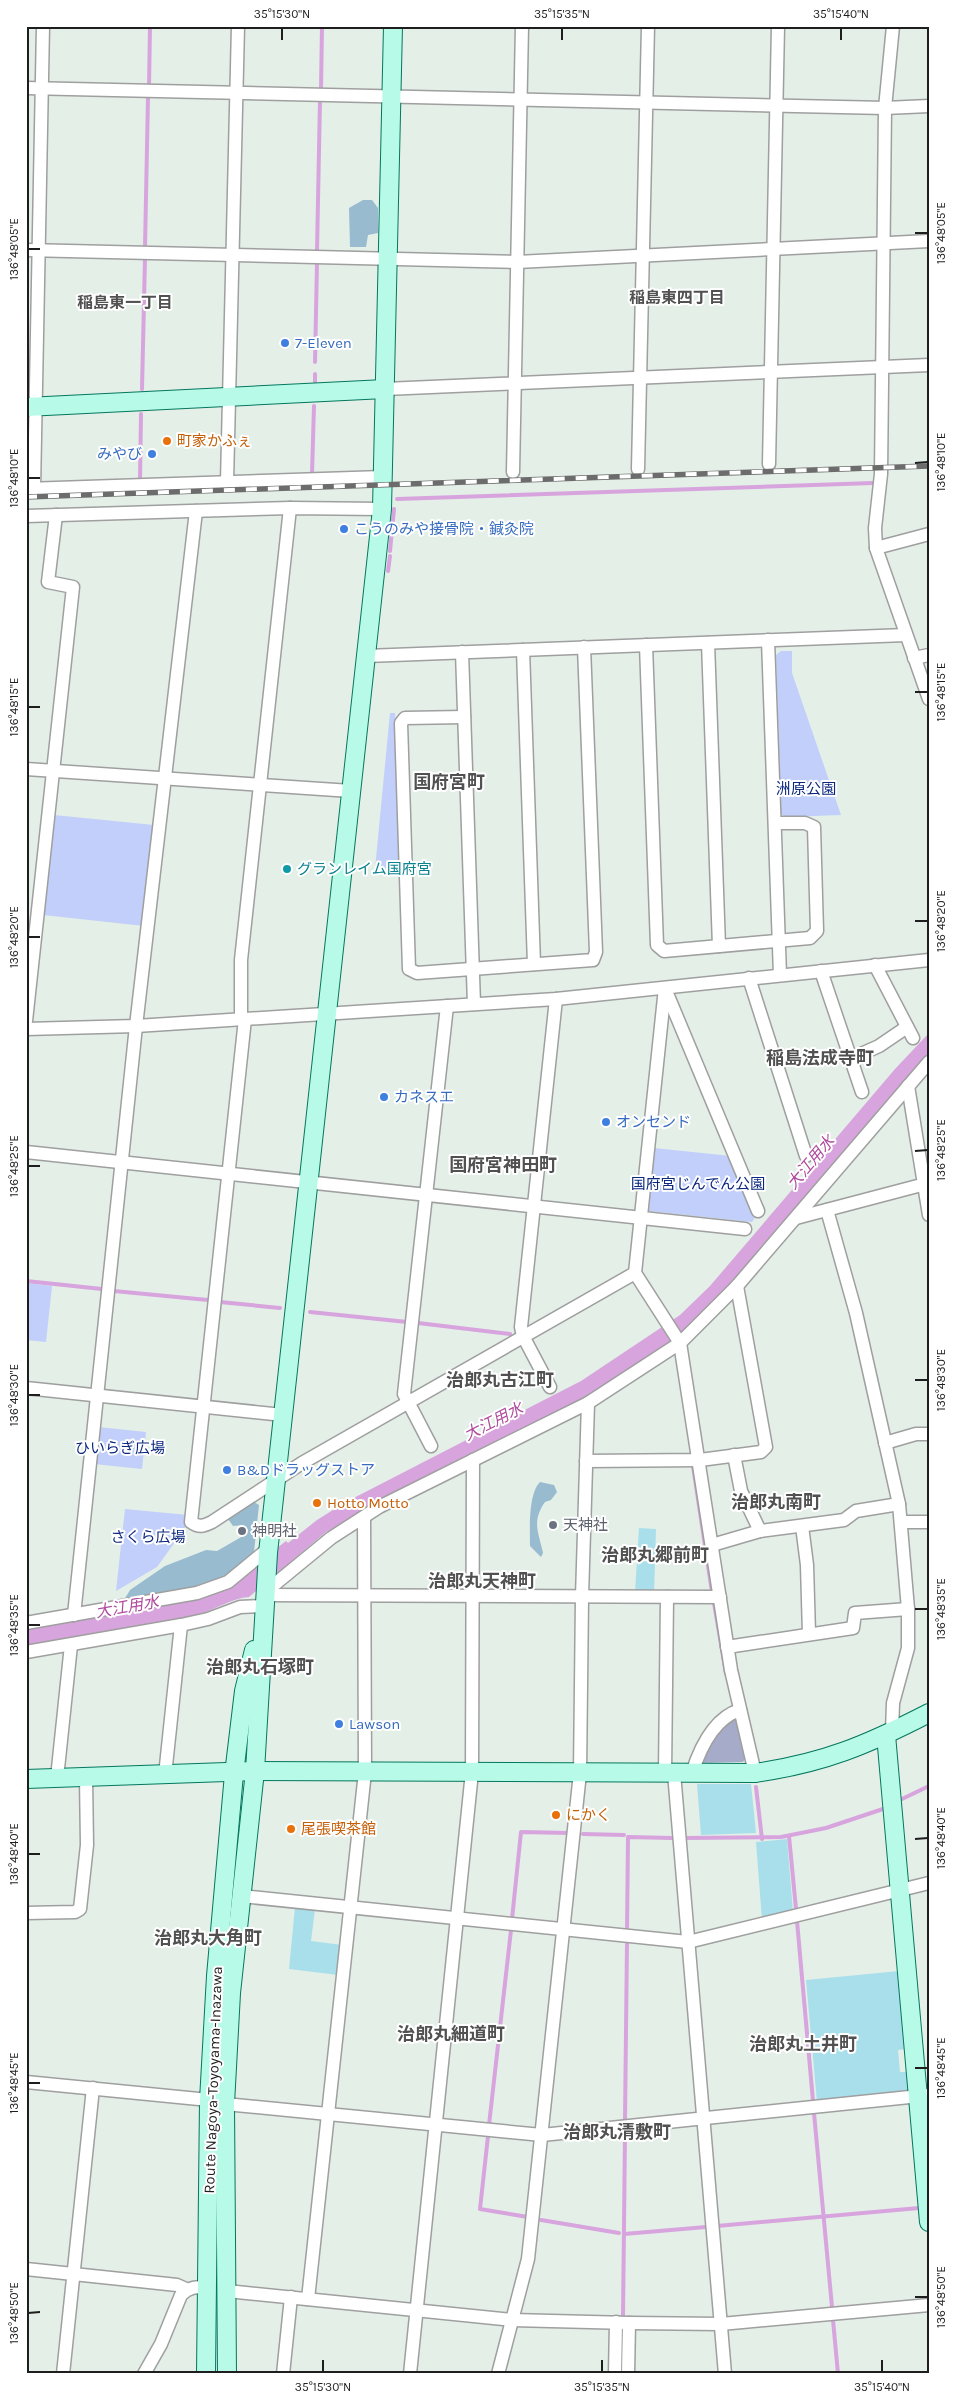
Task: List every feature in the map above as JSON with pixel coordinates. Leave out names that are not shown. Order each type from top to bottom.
[{"type":"street","points":[[43,26],[42,88],[33,250],[30,489],[383,477]]},
{"type":"street","points":[[227,482],[238,26]]},
{"type":"street","points":[[264,1598],[282,1415],[382,509],[393,26]]},
{"type":"street","points":[[513,472],[522,26]]},
{"type":"street","points":[[638,469],[648,26]]},
{"type":"street","points":[[769,464],[778,26]]},
{"type":"street","points":[[893,26],[885,108],[881,478],[875,528],[876,548],[929,700]]},
{"type":"street","points":[[26,88],[885,108],[929,106]]},
{"type":"street","points":[[33,250],[517,262],[929,241]]},
{"type":"street","points":[[31,407],[929,365]]},
{"type":"street","points":[[26,516],[290,508],[382,509]]},
{"type":"street","points":[[290,508],[241,960],[243,1019],[191,1522],[203,1526],[212,1522],[276,1479],[407,1402],[635,1274]]},
{"type":"street","points":[[74,1615],[136,1026],[196,511]]},
{"type":"street","points":[[26,1021],[73,586],[48,582],[56,515]]},
{"type":"street","points":[[876,548],[929,534]]},
{"type":"street","points":[[366,656],[906,635]]},
{"type":"street","points":[[768,640],[780,975]]},
{"type":"street","points":[[708,643],[719,946]]},
{"type":"street","points":[[646,645],[657,945],[664,950],[719,946],[810,938],[817,931],[814,827],[805,823],[775,823]]},
{"type":"street","points":[[464,717],[406,718],[401,723],[409,969],[417,973],[594,960],[596,952],[584,647]]},
{"type":"street","points":[[523,650],[534,964]]},
{"type":"street","points":[[462,652],[474,1004]]},
{"type":"street","points":[[914,658],[929,656]]},
{"type":"street","points":[[26,769],[351,791]]},
{"type":"street","points":[[26,1029],[136,1026],[556,999],[929,960]]},
{"type":"street","points":[[850,1059],[910,1033],[875,965]]},
{"type":"street","points":[[821,971],[862,1092]]},
{"type":"street","points":[[748,978],[806,1156]]},
{"type":"street","points":[[665,988],[758,1210]]},
{"type":"street","points":[[665,988],[635,1274],[680,1342],[700,1460],[727,1647],[755,1773]]},
{"type":"street","points":[[550,1387],[523,1336],[521,1327],[556,999]]},
{"type":"street","points":[[431,1446],[404,1394],[446,1006]]},
{"type":"street","points":[[264,1598],[331,1538],[378,1507],[588,1403],[680,1342],[737,1286],[929,1062]]},
{"type":"street","points":[[908,1086],[926,1184],[929,1215]]},
{"type":"street","points":[[26,1152],[746,1229]]},
{"type":"street","points":[[796,1218],[926,1184]]},
{"type":"street","points":[[827,1210],[856,1313],[899,1504],[901,1522],[908,1609],[908,1648],[893,1703],[889,1734],[899,1890],[923,2096],[929,2222]]},
{"type":"street","points":[[586,1461],[700,1460],[761,1452],[766,1447],[737,1286]]},
{"type":"street","points":[[26,1388],[282,1415]]},
{"type":"street","points":[[498,2374],[528,2259],[580,1773],[582,1596],[588,1403]]},
{"type":"street","points":[[885,1443],[916,1434],[929,1434]]},
{"type":"street","points":[[734,1456],[741,1491],[760,1531]]},
{"type":"street","points":[[410,2374],[472,1772],[473,1460]]},
{"type":"street","points":[[712,1545],[760,1531],[844,1520],[856,1512],[899,1504]]},
{"type":"street","points":[[308,2299],[365,1772],[364,1517]]},
{"type":"street","points":[[901,1522],[929,1522]]},
{"type":"street","points":[[802,1526],[807,1565],[808,1634]]},
{"type":"street","points":[[26,1622],[198,1593],[228,1582],[268,1551]]},
{"type":"street","points":[[26,1652],[208,1619],[264,1598],[365,1596],[720,1597]]},
{"type":"street","points":[[667,1597],[669,1773],[688,1942],[725,2374]]},
{"type":"street","name":"Route Nagoya-Toyoyama-Inazawa","points":[[206,2374],[217,2102],[231,1994],[254,1772],[264,1598]]},
{"type":"street","name":"Route Nagoya-Toyoyama-Inazawa","points":[[227,2374],[226,2290],[217,2102],[216,1976],[234,1774],[244,1691],[264,1598]]},
{"type":"street","points":[[727,1647],[853,1628],[856,1613],[908,1609]]},
{"type":"street","points":[[165,1776],[181,1625]]},
{"type":"street","points":[[57,1778],[70,1645]]},
{"type":"street","points":[[692,1773],[702,1744],[713,1730],[732,1713],[740,1710]]},
{"type":"street","points":[[26,1779],[254,1772],[755,1773],[820,1761],[889,1734],[929,1713]]},
{"type":"street","points":[[26,1913],[75,1912],[80,1909],[87,1845],[86,1778]]},
{"type":"street","points":[[241,1896],[688,1942],[929,1883]]},
{"type":"street","points":[[26,2082],[542,2135],[703,2117],[923,2096]]},
{"type":"street","points":[[63,2374],[93,2088]]},
{"type":"street","points":[[26,2269],[177,2285],[186,2290]]},
{"type":"street","points":[[144,2374],[161,2344],[181,2295],[186,2290],[194,2287],[208,2288]]},
{"type":"street","points":[[226,2290],[512,2320],[720,2324],[929,2305]]},
{"type":"street","points":[[283,2374],[291,2297]]},
{"type":"street","points":[[615,2374],[623,2322]]},
{"type":"street","points":[[623,2322],[628,2374]]},
{"type":"shaded area","points":[[363,200],[372,200],[378,208],[378,233],[368,235],[366,247],[350,247],[349,208]]},
{"type":"shaded area","points":[[929,1033],[929,1055],[727,1290],[682,1334],[591,1395],[326,1532],[249,1597],[197,1615],[26,1645],[26,1629],[210,1595],[233,1585],[245,1577],[245,1573],[286,1541],[288,1543],[317,1520],[344,1503],[581,1381],[680,1315],[710,1286],[895,1069]]},
{"type":"shaded area","points":[[540,1482],[554,1485],[557,1492],[551,1500],[545,1502],[538,1516],[537,1528],[543,1553],[541,1557],[530,1546],[533,1495]]},
{"type":"shaded area","points":[[254,1502],[259,1505],[254,1552],[245,1565],[232,1575],[196,1588],[124,1600],[130,1590],[165,1566],[206,1550],[217,1551],[243,1536],[246,1530],[243,1525],[233,1526],[228,1519],[229,1516]]},
{"type":"shaded area","points":[[639,1528],[656,1529],[654,1593],[635,1592]]},
{"type":"shaded area","points":[[735,1716],[747,1756],[743,1762],[701,1763],[704,1746]]},
{"type":"shaded area","points":[[697,1784],[751,1784],[756,1833],[701,1835]]},
{"type":"shaded area","points":[[787,1839],[793,1912],[762,1920],[756,1842]]},
{"type":"shaded area","points":[[295,1907],[315,1909],[311,1941],[342,1945],[338,1975],[289,1969]]},
{"type":"shaded area","points":[[899,1971],[906,2049],[898,2050],[900,2072],[908,2072],[910,2088],[905,2094],[817,2102],[806,1980]]},
{"type":"green space","name":"洲原公園","points":[[781,651],[792,651],[792,673],[841,815],[785,817],[781,814],[776,655]]},
{"type":"green space","points":[[390,713],[395,713],[401,868],[375,869]]},
{"type":"green space","points":[[54,815],[154,825],[144,926],[43,915]]},
{"type":"green space","name":"国府宮じんでん公園","points":[[654,1148],[731,1156],[756,1216],[752,1222],[649,1211]]},
{"type":"green space","points":[[26,1283],[52,1286],[46,1342],[26,1340]]},
{"type":"green space","name":"ひいらぎ広場","points":[[98,1427],[146,1432],[142,1469],[94,1464]]},
{"type":"green space","name":"さくら広場","points":[[125,1509],[188,1515],[188,1524],[157,1567],[116,1591]]},
{"type":"waterway","points":[[149,87],[150,26]]},
{"type":"waterway","points":[[321,90],[322,26]]},
{"type":"waterway","points":[[145,247],[148,97]]},
{"type":"waterway","points":[[317,251],[320,100]]},
{"type":"waterway","points":[[142,389],[145,258]]},
{"type":"waterway","points":[[315,362],[317,263]]},
{"type":"waterway","points":[[315,374],[315,383]]},
{"type":"waterway","points":[[310,474],[312,474],[314,406]]},
{"type":"waterway","points":[[141,414],[140,480],[143,480]]},
{"type":"waterway","points":[[397,499],[873,483]]},
{"type":"waterway","points":[[390,551],[394,509]]},
{"type":"waterway","points":[[388,571],[390,556]]},
{"type":"waterway","points":[[26,1281],[102,1289]]},
{"type":"waterway","points":[[114,1291],[208,1300]]},
{"type":"waterway","points":[[220,1302],[280,1308]]},
{"type":"waterway","points":[[310,1312],[407,1322]]},
{"type":"waterway","points":[[418,1323],[510,1334]]},
{"type":"waterway","points":[[693,1466],[712,1592]]},
{"type":"waterway","points":[[714,1603],[726,1674]]},
{"type":"waterway","points":[[902,1799],[929,1786]]},
{"type":"waterway","points":[[756,1787],[762,1839]]},
{"type":"waterway","points":[[684,1838],[781,1837],[826,1828],[883,1809]]},
{"type":"waterway","points":[[512,1919],[521,1832],[570,1833]]},
{"type":"waterway","points":[[583,1834],[624,1835]]},
{"type":"waterway","points":[[789,1836],[796,1909]]},
{"type":"waterway","points":[[627,1931],[628,1837],[672,1838]]},
{"type":"waterway","points":[[797,1921],[813,2101]]},
{"type":"waterway","points":[[489,2125],[511,1930]]},
{"type":"waterway","points":[[625,2121],[627,1942]]},
{"type":"waterway","points":[[814,2113],[832,2307]]},
{"type":"waterway","points":[[623,2317],[625,2133]]},
{"type":"waterway","points":[[488,2136],[480,2209],[528,2217]]},
{"type":"waterway","points":[[717,2226],[919,2208]]},
{"type":"waterway","points":[[541,2220],[619,2233]]},
{"type":"waterway","points":[[624,2234],[706,2227]]},
{"type":"waterway","points":[[833,2320],[838,2374]]},
{"type":"railway","points":[[26,497],[929,466]]},
{"type":"place","name":"7-Eleven","points":[[285,343]]},
{"type":"place","name":"町家かふぇ","points":[[167,441]]},
{"type":"place","name":"みやび","points":[[152,454]]},
{"type":"place","name":"こうのみや接骨院・鍼灸院","points":[[344,529]]},
{"type":"place","name":"グランレイム国府宮","points":[[287,869]]},
{"type":"place","name":"カネスエ","points":[[384,1097]]},
{"type":"place","name":"オンセンド","points":[[606,1122]]},
{"type":"place","name":"B&Dドラッグストア","points":[[227,1470]]},
{"type":"place","name":"Hotto Motto","points":[[317,1503]]},
{"type":"place","name":"天神社","points":[[553,1525]]},
{"type":"place","name":"神明社","points":[[242,1531]]},
{"type":"place","name":"Lawson","points":[[339,1724]]},
{"type":"place","name":"にかく","points":[[556,1815]]},
{"type":"place","name":"尾張喫茶館","points":[[291,1829]]},
{"type":"district","name":"稲島東四丁目","points":[[677,297]]},
{"type":"district","name":"稲島東一丁目","points":[[125,302]]},
{"type":"district","name":"国府宮町","points":[[449,782]]},
{"type":"district","name":"稲島法成寺町","points":[[820,1058]]},
{"type":"district","name":"国府宮神田町","points":[[503,1165]]},
{"type":"district","name":"治郎丸古江町","points":[[500,1380]]},
{"type":"district","name":"治郎丸南町","points":[[776,1502]]},
{"type":"district","name":"治郎丸郷前町","points":[[655,1555]]},
{"type":"district","name":"治郎丸天神町","points":[[482,1581]]},
{"type":"district","name":"治郎丸石塚町","points":[[260,1667]]},
{"type":"district","name":"治郎丸大角町","points":[[208,1938]]},
{"type":"district","name":"治郎丸細道町","points":[[451,2034]]},
{"type":"district","name":"治郎丸土井町","points":[[803,2044]]},
{"type":"district","name":"治郎丸清敷町","points":[[617,2132]]},
{"type":"water label","name":"大江用水","points":[[810,1162]]},
{"type":"water label","name":"大江用水","points":[[493,1421]]},
{"type":"water label","name":"大江用水","points":[[127,1606]]}]
